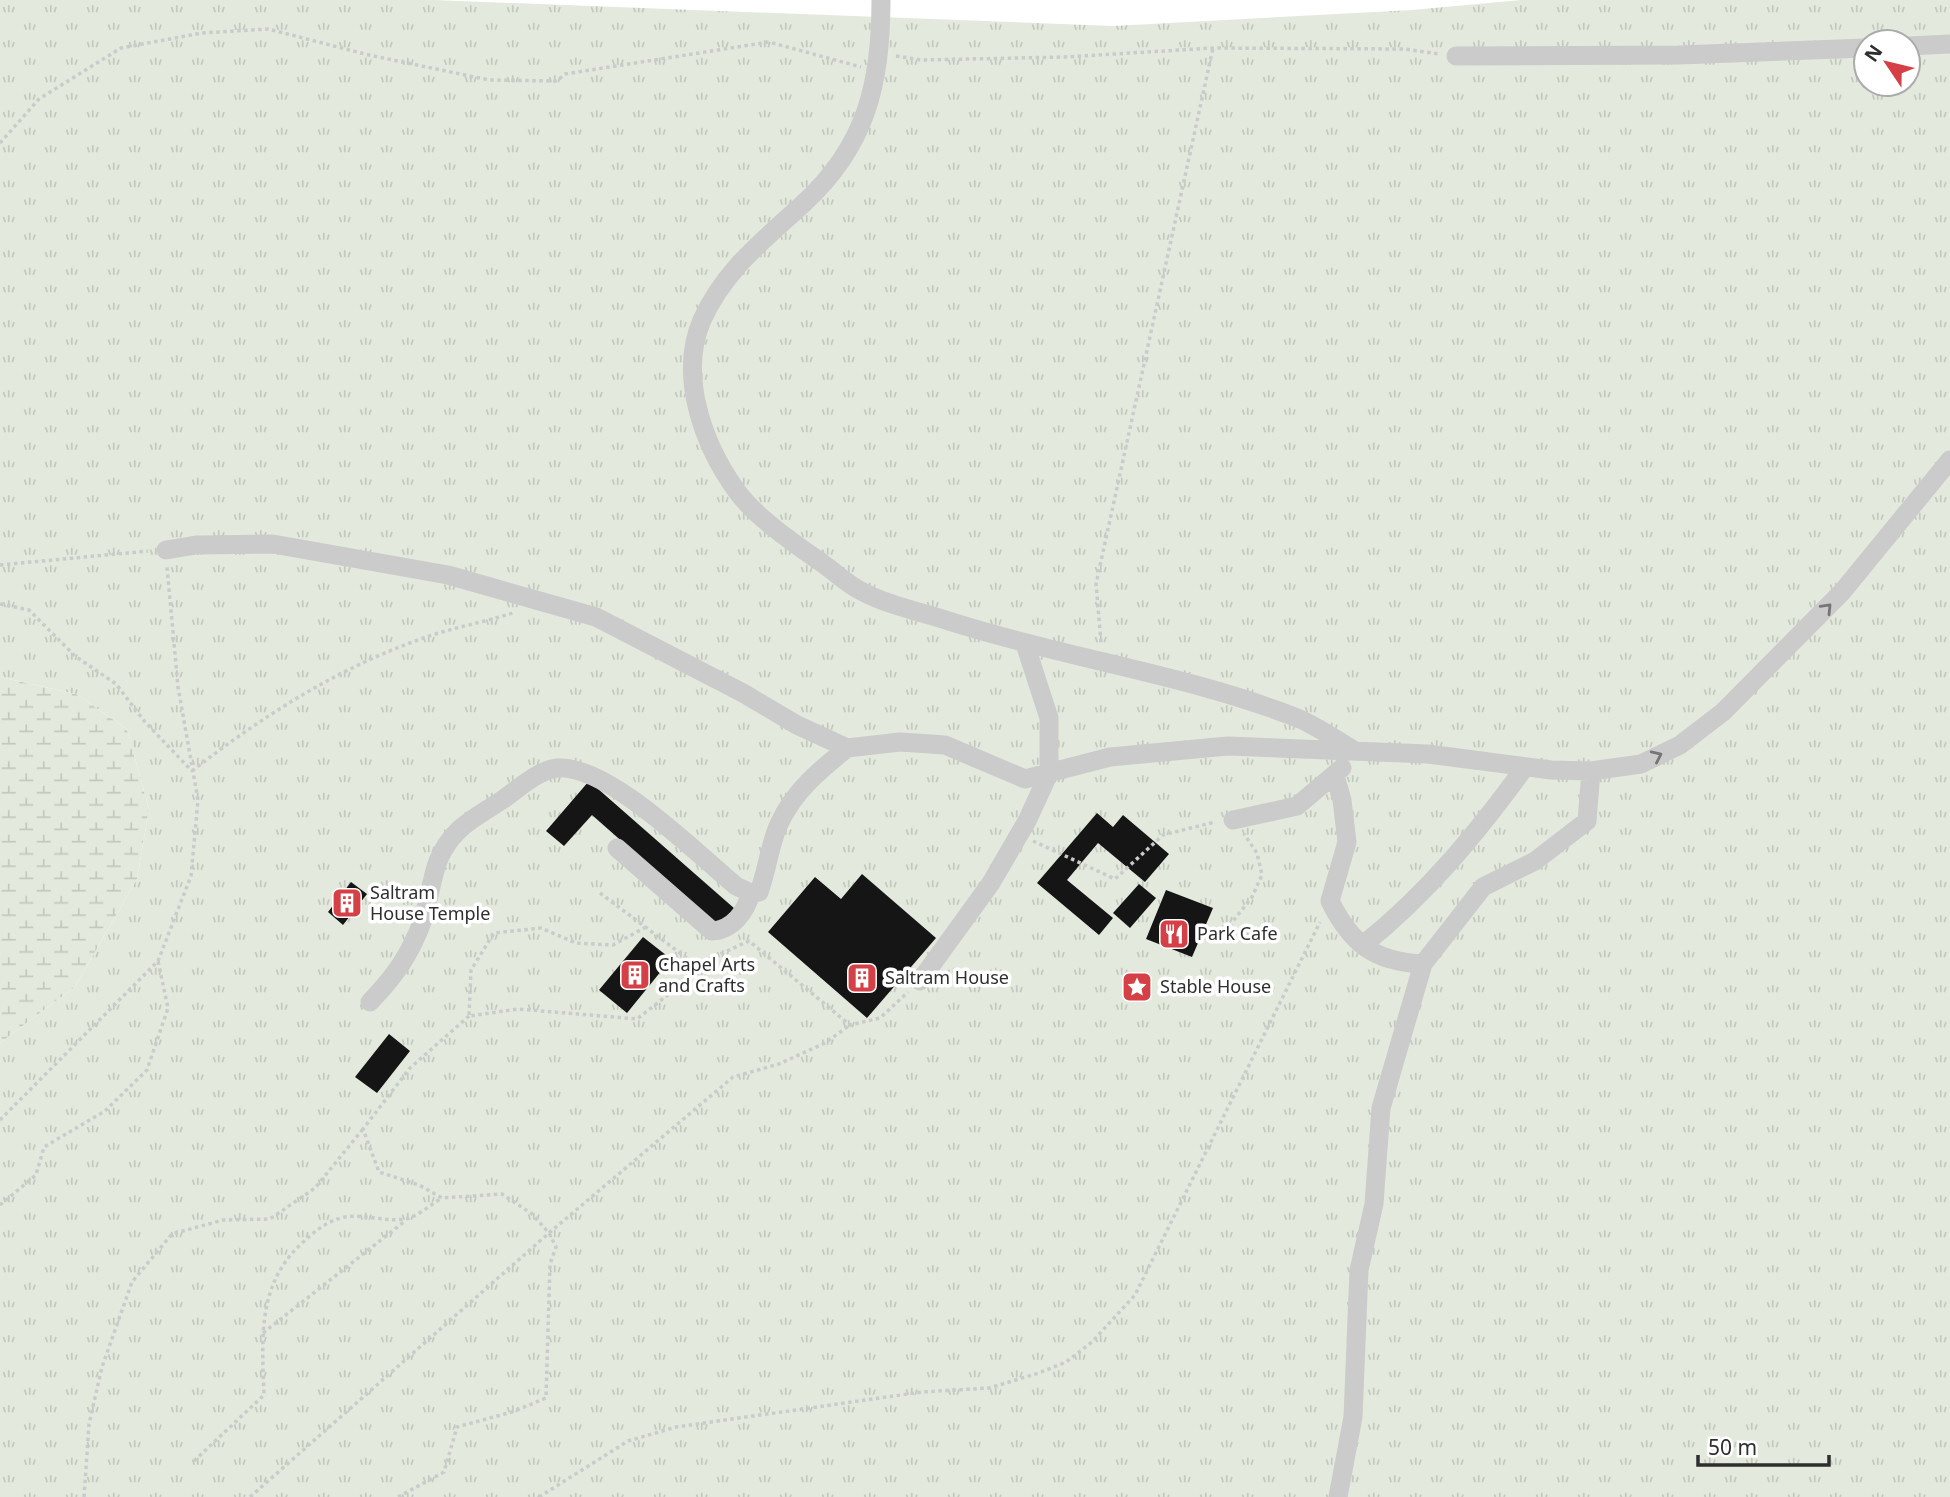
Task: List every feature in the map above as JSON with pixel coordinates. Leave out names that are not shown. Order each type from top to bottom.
[{"type":"lane","points":[[881,0],[878,72],[870,101],[844,158],[807,200],[723,281],[701,323],[693,361],[695,399],[710,445],[737,492],[790,540],[863,592],[1025,644],[1223,693],[1298,718],[1356,752]]},
{"type":"lane","points":[[1922,45],[1950,44]]},
{"type":"lane","points":[[1456,56],[1639,56],[1852,48]]},
{"type":"lane","points":[[166,550],[196,545],[273,544],[448,575],[596,617],[743,693],[797,725],[847,748],[900,743],[946,745],[1025,779],[1110,757],[1228,746],[1427,754],[1525,767],[1591,771],[1641,764],[1680,746],[1723,712],[1842,592],[1950,460]]},
{"type":"lane","points":[[919,981],[991,883],[1019,835],[1049,773],[1049,718],[1025,644]]},
{"type":"lane","points":[[370,1002],[395,976],[408,955],[422,922],[438,861],[458,828],[536,777],[556,768],[598,778],[626,794],[736,886],[751,893],[759,892],[778,825],[809,778],[847,748]]},
{"type":"lane","points":[[1233,820],[1297,806],[1335,776],[1356,752]]},
{"type":"lane","points":[[1363,945],[1403,913],[1450,863],[1525,767]]},
{"type":"lane","points":[[1338,1497],[1353,1417],[1359,1269],[1374,1204],[1381,1108],[1423,964],[1483,887],[1535,861],[1587,821],[1591,771]]},
{"type":"lane","points":[[1335,776],[1342,800],[1347,842],[1330,901],[1344,929],[1363,945],[1394,963],[1423,964]]},
{"type":"lane","points":[[617,848],[712,931],[729,927],[741,915],[751,893]]},
{"type":"path","points":[[0,143],[39,99],[121,48],[202,33],[268,29],[369,55],[489,80],[557,81],[565,74],[769,42],[878,72]]},
{"type":"path","points":[[881,38],[895,56],[922,60],[1065,57],[1213,48],[1405,49],[1456,56]]},
{"type":"path","points":[[1103,663],[1096,584],[1213,48]]},
{"type":"path","points":[[0,565],[166,550],[178,687],[198,800],[191,876],[158,961],[0,1120]]},
{"type":"path","points":[[0,604],[29,610],[75,656],[116,684],[145,722],[192,771]]},
{"type":"path","points":[[192,771],[251,725],[360,664],[416,640],[544,604]]},
{"type":"path","points":[[1019,835],[1115,879],[1163,835],[1194,825],[1233,820],[1257,853],[1262,876],[1252,897],[1230,925],[1202,933]]},
{"type":"path","points":[[600,892],[696,965]]},
{"type":"path","points":[[539,1497],[628,1441],[676,1427],[922,1392],[989,1388],[1066,1362],[1113,1322],[1135,1295],[1330,901]]},
{"type":"path","points":[[469,1016],[471,970],[494,933],[541,928],[576,943],[613,945],[646,927]]},
{"type":"path","points":[[84,1497],[89,1424],[102,1367],[132,1282],[172,1234],[223,1220],[270,1219],[315,1188],[410,1068],[469,1016],[518,1009],[637,1019],[669,993],[696,965],[748,942],[850,1025]]},
{"type":"path","points":[[0,1205],[36,1175],[44,1147],[105,1111],[147,1070],[168,1008],[158,961]]},
{"type":"path","points":[[250,1497],[549,1233],[733,1077],[779,1064],[825,1043],[850,1025],[880,1018],[919,981]]},
{"type":"path","points":[[363,1129],[379,1172],[419,1185],[442,1198]]},
{"type":"path","points":[[263,1333],[406,1220],[442,1198],[502,1194],[532,1214],[549,1233],[556,1247],[550,1264],[546,1398],[512,1412],[457,1427],[444,1472],[398,1497]]},
{"type":"path","points":[[194,1461],[264,1395],[264,1306],[271,1286],[291,1254],[317,1228],[349,1217],[406,1220]]},
{"type":"green space","points":[[0,0],[433,0],[1113,26],[1412,10],[1521,0],[1950,0],[1950,1497],[0,1497],[0,1043],[75,987],[137,879],[149,809],[127,729],[76,694],[0,677]]},
{"type":"green space","points":[[0,677],[76,694],[127,729],[149,809],[137,879],[75,987],[0,1043]]},
{"type":"building","points":[[589,781],[735,909],[719,927],[592,815],[564,846],[546,831]]},
{"type":"building","points":[[1097,813],[1113,827],[1123,815],[1169,854],[1145,882],[1098,843],[1067,880],[1113,918],[1099,935],[1037,883]]},
{"type":"building","name":"Saltram House","points":[[862,874],[936,938],[867,1018],[768,932],[815,877],[841,899]]},
{"type":"building","name":"Saltram House Temple","points":[[351,882],[367,894],[343,925],[328,912]]},
{"type":"building","points":[[1139,884],[1156,898],[1130,928],[1113,913]]},
{"type":"building","name":"Park Cafe","points":[[1166,890],[1213,908],[1192,957],[1146,939]]},
{"type":"building","name":"Chapel Arts and Crafts","points":[[643,937],[671,959],[627,1013],[599,990]]},
{"type":"building","points":[[389,1034],[410,1051],[377,1093],[355,1077]]},
{"type":"place","name":"Saltram House Temple","points":[[347,903]]},
{"type":"place","name":"Park Cafe","points":[[1174,934]]},
{"type":"place","name":"Chapel Arts and Crafts","points":[[635,975]]},
{"type":"place","name":"Saltram House","points":[[862,978]]},
{"type":"place","name":"Stable House","points":[[1137,987]]}]
